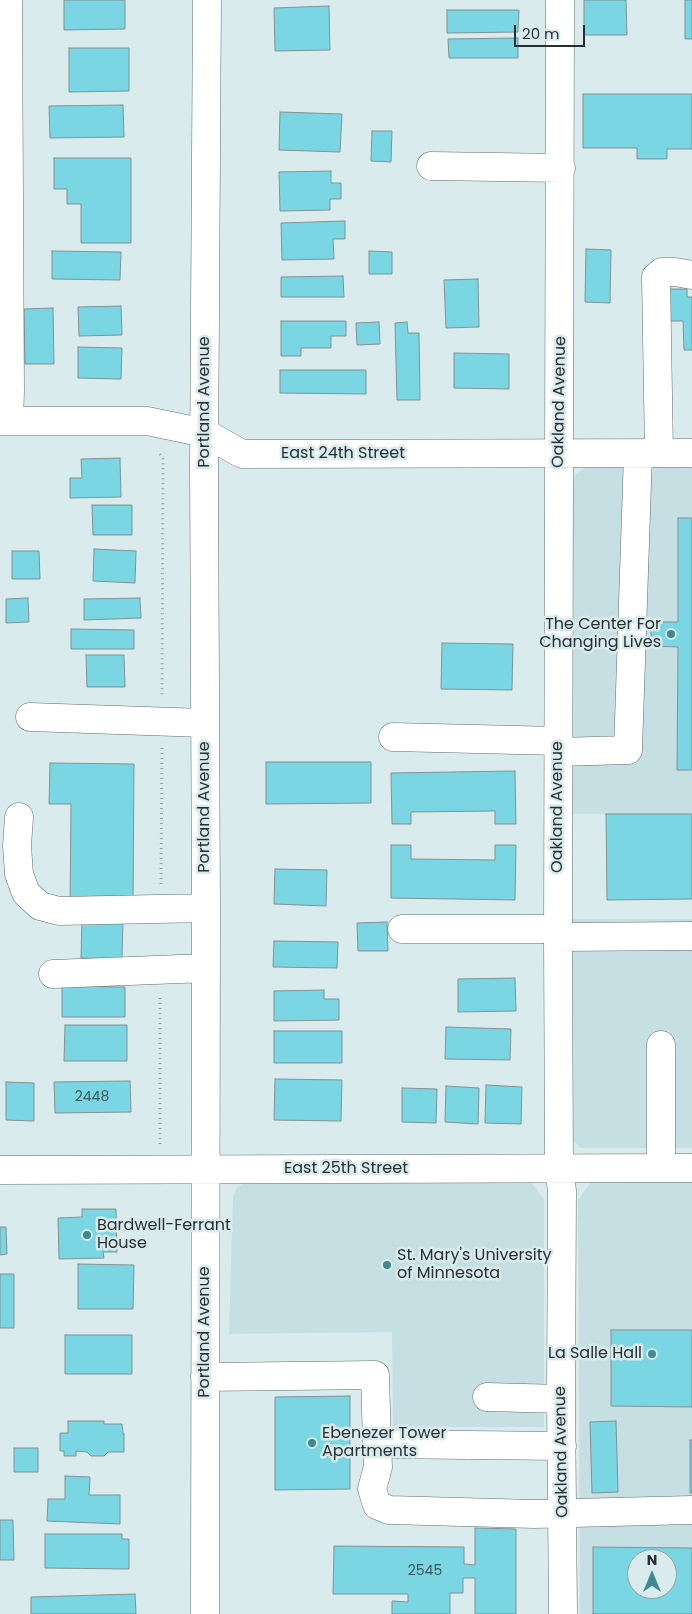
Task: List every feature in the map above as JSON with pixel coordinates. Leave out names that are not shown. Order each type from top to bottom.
[{"type":"street","points":[[5,421],[10,391],[8,0]]},
{"type":"street","name":"Portland Avenue","points":[[204,1614],[206,908],[204,723],[207,0]]},
{"type":"street","name":"Oakland Avenue","points":[[560,0],[558,933],[559,1168],[562,1191],[563,1614]]},
{"type":"street","points":[[431,166],[561,168]]},
{"type":"street","points":[[392,737],[628,750],[648,453],[656,277],[662,272],[692,275]]},
{"type":"street","name":"East 24th Street","points":[[5,421],[147,421],[205,433],[242,454],[692,453]]},
{"type":"street","points":[[30,717],[204,723]]},
{"type":"street","points":[[19,817],[17,846],[19,874],[26,893],[40,906],[59,911],[206,908]]},
{"type":"street","points":[[402,929],[692,936]]},
{"type":"street","points":[[53,974],[206,968]]},
{"type":"street","points":[[661,1045],[661,1168]]},
{"type":"street","name":"East 25th Street","points":[[0,1170],[692,1168]]},
{"type":"street","points":[[205,1377],[375,1375],[378,1467],[372,1489],[377,1505],[389,1510],[534,1514],[692,1510]]},
{"type":"street","points":[[487,1397],[561,1399]]},
{"type":"street","points":[[377,1444],[562,1446]]},
{"type":"path","points":[[160,454],[163,459],[161,909]]},
{"type":"path","points":[[160,970],[160,1149]]},
{"type":"shaded area","points":[[590,464],[692,465],[692,814],[569,814],[572,489],[575,475]]},
{"type":"shaded area","points":[[570,919],[692,919],[692,1148],[581,1148],[571,1139]]},
{"type":"shaded area","name":"St. Mary's University of Minnesota","points":[[529,1180],[544,1199],[544,1427],[393,1427],[392,1332],[229,1334],[233,1196],[237,1188],[245,1183]]},
{"type":"shaded area","name":"St. Mary's University of Minnesota","points":[[591,1182],[692,1182],[692,1614],[580,1614],[578,1200]]},
{"type":"building","points":[[64,0],[125,0],[125,29],[64,30]]},
{"type":"building","points":[[584,0],[626,0],[627,35],[584,35]]},
{"type":"building","points":[[685,0],[692,0],[692,39],[685,39]]},
{"type":"building","points":[[329,6],[330,50],[275,51],[274,8]]},
{"type":"building","points":[[447,10],[519,10],[518,32],[447,33]]},
{"type":"building","points":[[518,38],[518,58],[449,58],[448,39]]},
{"type":"building","points":[[69,48],[129,48],[129,91],[69,92]]},
{"type":"building","points":[[583,94],[692,94],[692,149],[667,149],[667,159],[637,159],[637,148],[583,148]]},
{"type":"building","points":[[123,105],[124,137],[50,138],[49,106]]},
{"type":"building","points":[[280,112],[342,114],[340,152],[279,150]]},
{"type":"building","points":[[372,131],[392,131],[391,162],[371,161]]},
{"type":"building","points":[[54,158],[131,158],[131,243],[81,243],[81,204],[67,204],[67,189],[54,189]]},
{"type":"building","points":[[331,171],[331,183],[341,183],[341,199],[330,199],[330,210],[280,211],[279,172]]},
{"type":"building","points":[[345,221],[345,239],[333,239],[334,259],[282,260],[281,223]]},
{"type":"building","points":[[586,249],[611,250],[610,303],[585,302]]},
{"type":"building","points":[[52,251],[121,252],[120,280],[52,279]]},
{"type":"building","points":[[369,251],[392,252],[392,274],[369,274]]},
{"type":"building","points":[[343,276],[344,297],[281,297],[281,277]]},
{"type":"building","points":[[478,279],[479,327],[446,328],[444,280]]},
{"type":"building","points":[[661,289],[687,289],[687,297],[692,297],[692,350],[684,350],[683,321],[661,321]]},
{"type":"building","points":[[121,306],[122,335],[79,336],[78,307]]},
{"type":"building","points":[[53,308],[54,364],[25,364],[24,309]]},
{"type":"building","points":[[281,321],[346,321],[346,336],[331,336],[331,348],[301,348],[301,356],[281,356]]},
{"type":"building","points":[[379,322],[380,344],[357,345],[356,323]]},
{"type":"building","points":[[407,322],[408,333],[419,333],[420,400],[397,400],[395,323]]},
{"type":"building","points":[[78,347],[122,348],[121,379],[78,378]]},
{"type":"building","points":[[454,353],[509,354],[509,389],[454,388]]},
{"type":"building","points":[[280,370],[366,370],[366,394],[280,393]]},
{"type":"building","points":[[120,458],[121,497],[70,498],[70,478],[82,478],[81,459]]},
{"type":"building","points":[[92,505],[132,505],[132,535],[93,535]]},
{"type":"building","name":"The Center For Changing Lives","points":[[678,518],[692,518],[692,770],[677,770],[678,647],[651,646],[651,622],[678,622]]},
{"type":"building","points":[[94,549],[136,551],[135,583],[93,581]]},
{"type":"building","points":[[12,551],[39,551],[40,579],[12,579]]},
{"type":"building","points":[[28,598],[29,622],[6,623],[6,599]]},
{"type":"building","points":[[140,598],[141,618],[84,620],[84,599]]},
{"type":"building","points":[[71,629],[134,630],[134,649],[71,649]]},
{"type":"building","points":[[442,643],[513,644],[512,690],[441,689]]},
{"type":"building","points":[[86,655],[124,655],[125,687],[87,687]]},
{"type":"building","points":[[266,762],[371,762],[371,803],[266,804]]},
{"type":"building","points":[[50,763],[134,764],[133,907],[70,906],[71,804],[49,804]]},
{"type":"building","points":[[515,771],[516,824],[495,824],[495,811],[411,812],[411,824],[392,824],[391,773]]},
{"type":"building","points":[[606,814],[692,814],[692,899],[607,900]]},
{"type":"building","points":[[391,845],[411,845],[411,859],[495,860],[495,845],[516,845],[515,900],[391,898]]},
{"type":"building","points":[[275,869],[327,870],[326,906],[274,904]]},
{"type":"building","points":[[82,917],[123,918],[122,959],[81,958]]},
{"type":"building","points":[[387,922],[388,951],[358,951],[357,923]]},
{"type":"building","points":[[274,941],[338,942],[337,968],[273,967]]},
{"type":"building","points":[[515,978],[516,1011],[458,1012],[458,979]]},
{"type":"building","points":[[62,986],[125,987],[125,1017],[62,1017]]},
{"type":"building","points":[[324,990],[324,999],[339,999],[339,1020],[274,1021],[274,991]]},
{"type":"building","points":[[65,1025],[127,1025],[127,1061],[64,1061]]},
{"type":"building","points":[[446,1027],[511,1029],[510,1060],[445,1059]]},
{"type":"building","points":[[274,1031],[342,1031],[342,1063],[274,1063]]},
{"type":"building","points":[[275,1079],[342,1080],[341,1121],[274,1120]]},
{"type":"building","points":[[130,1081],[131,1112],[55,1113],[54,1082]]},
{"type":"building","points":[[6,1082],[34,1083],[34,1121],[6,1120]]},
{"type":"building","points":[[486,1085],[522,1087],[521,1124],[485,1123]]},
{"type":"building","points":[[446,1086],[479,1088],[478,1124],[445,1122]]},
{"type":"building","points":[[402,1088],[437,1089],[436,1123],[402,1122]]},
{"type":"building","name":"Bardwell-Ferrant House","points":[[82,1209],[116,1209],[117,1252],[103,1252],[104,1258],[59,1259],[58,1218],[82,1217]]},
{"type":"building","points":[[0,1227],[6,1227],[7,1254],[0,1255]]},
{"type":"building","points":[[78,1264],[134,1265],[133,1309],[78,1309]]},
{"type":"building","points":[[0,1274],[14,1274],[14,1328],[0,1328]]},
{"type":"building","name":"La Salle Hall","points":[[611,1330],[692,1330],[692,1407],[611,1406]]},
{"type":"building","points":[[65,1335],[132,1335],[132,1374],[65,1374]]},
{"type":"building","name":"Ebenezer Tower Apartments","points":[[350,1396],[350,1489],[275,1490],[275,1397]]},
{"type":"building","points":[[68,1421],[104,1421],[104,1424],[122,1424],[124,1452],[108,1452],[104,1456],[91,1456],[87,1452],[76,1451],[76,1456],[64,1456],[64,1451],[60,1451],[60,1433],[68,1433]]},
{"type":"building","points":[[616,1421],[618,1492],[592,1493],[590,1422]]},
{"type":"building","points":[[690,1440],[692,1440],[692,1493],[690,1493]]},
{"type":"building","points":[[14,1448],[38,1448],[38,1472],[14,1472]]},
{"type":"building","points":[[65,1476],[90,1477],[89,1495],[120,1495],[120,1524],[47,1521],[48,1499],[65,1499]]},
{"type":"building","points":[[0,1520],[13,1520],[14,1560],[0,1560]]},
{"type":"building","points":[[475,1528],[516,1529],[516,1614],[475,1614],[475,1578],[463,1578],[463,1593],[450,1593],[450,1614],[392,1614],[392,1601],[408,1602],[408,1594],[333,1594],[334,1546],[464,1547],[464,1564],[475,1565]]},
{"type":"building","points":[[45,1534],[122,1534],[122,1539],[129,1539],[129,1569],[45,1568]]},
{"type":"building","points":[[593,1547],[692,1548],[692,1614],[593,1614]]},
{"type":"building","points":[[135,1594],[136,1614],[31,1614],[31,1597]]},
{"type":"place","name":"The Center For Changing Lives","points":[[671,634]]},
{"type":"place","name":"Bardwell-Ferrant House","points":[[87,1235]]},
{"type":"place","name":"St. Mary's University of Minnesota","points":[[387,1265]]},
{"type":"place","name":"La Salle Hall","points":[[652,1354]]},
{"type":"place","name":"Ebenezer Tower Apartments","points":[[312,1443]]}]
